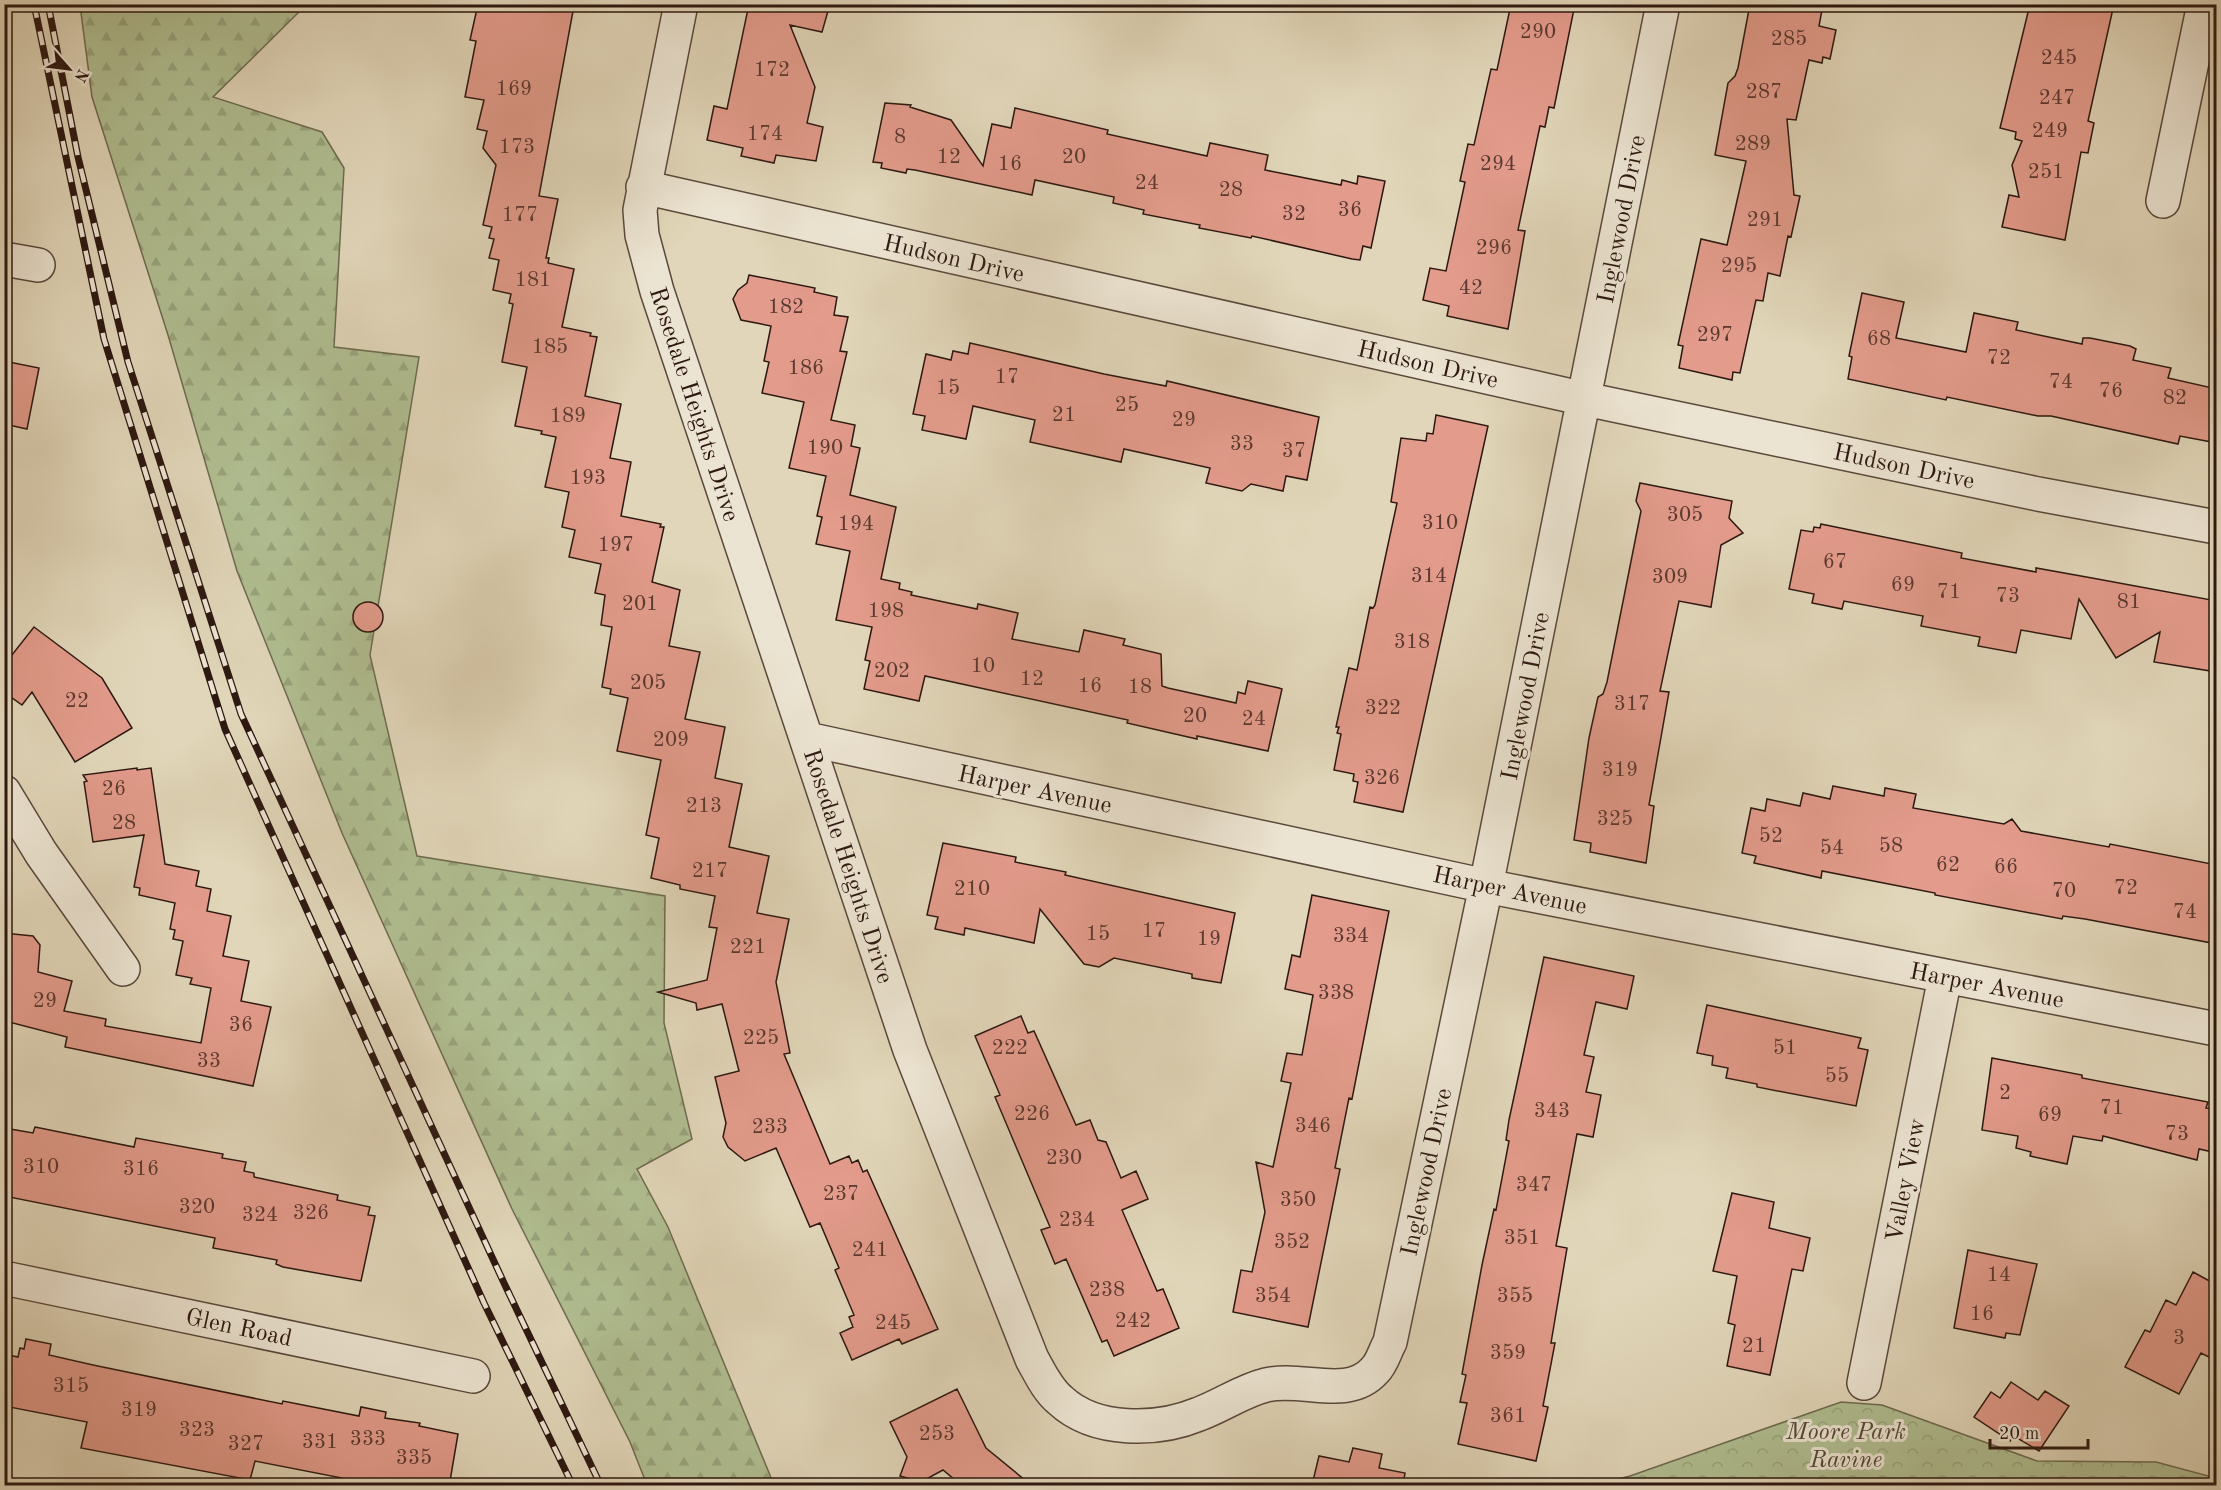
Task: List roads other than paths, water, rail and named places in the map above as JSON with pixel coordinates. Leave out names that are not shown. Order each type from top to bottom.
[{"type":"street","name":"Rosedale Heights Drive","points":[[681,4],[643,187],[640,210],[642,235],[657,291],[910,1050],[1032,1359],[1045,1383],[1060,1401],[1094,1420],[1141,1425],[1172,1422],[1199,1414],[1246,1391],[1270,1384],[1290,1382],[1344,1387],[1366,1379]]},
{"type":"street","name":"Inglewood Drive","points":[[1366,1379],[1377,1369],[1390,1342],[1486,886],[1663,4]]},
{"type":"street","points":[[2163,201],[2204,4]]},
{"type":"street","name":"Hudson Drive","points":[[643,187],[1585,399],[2038,494],[2217,527]]},
{"type":"street","points":[[4,259],[38,265]]},
{"type":"street","name":"Harper Avenue","points":[[807,739],[1486,886],[2217,1029]]},
{"type":"street","points":[[4,792],[41,853],[123,969]]},
{"type":"street","name":"Valley View","points":[[1864,1383],[1945,977]]},
{"type":"street","name":"Glen Road","points":[[4,1278],[473,1376]]},
{"type":"railway","points":[[34,4],[104,339],[225,729],[484,1303],[573,1486]]},
{"type":"railway","points":[[48,4],[78,157],[128,362],[241,714],[504,1283],[601,1486]]},
{"type":"park label","name":"Moore Park Ravine","points":[[1846,1445]]}]
